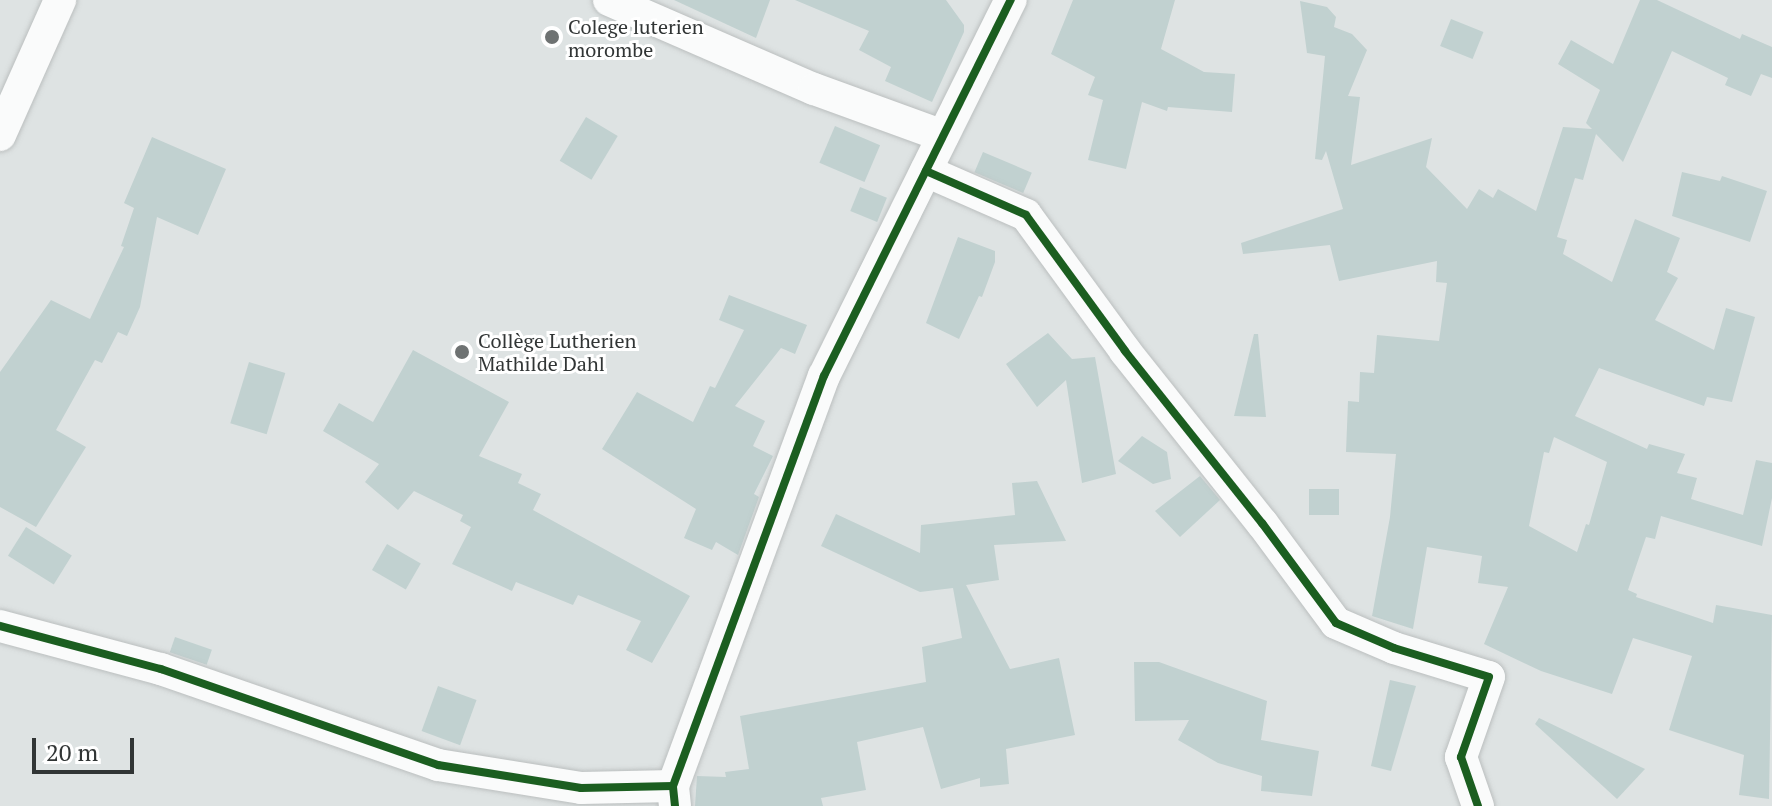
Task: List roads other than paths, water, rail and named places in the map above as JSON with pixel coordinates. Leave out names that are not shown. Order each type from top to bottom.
[{"type":"street","points":[[0,135],[60,0]]},
{"type":"street","points":[[609,0],[814,89],[943,136]]},
{"type":"street","points":[[0,626],[161,669],[438,765],[581,788],[674,796],[824,376],[1011,0]]},
{"type":"street","points":[[926,171],[1026,215],[1125,351],[1262,523],[1336,623],[1394,648],[1489,677],[1461,757],[1478,806]]},
{"type":"place","name":"Colege luterien morombe","points":[[552,37]]},
{"type":"place","name":"Collège Lutherien Mathilde Dahl","points":[[462,352]]}]
